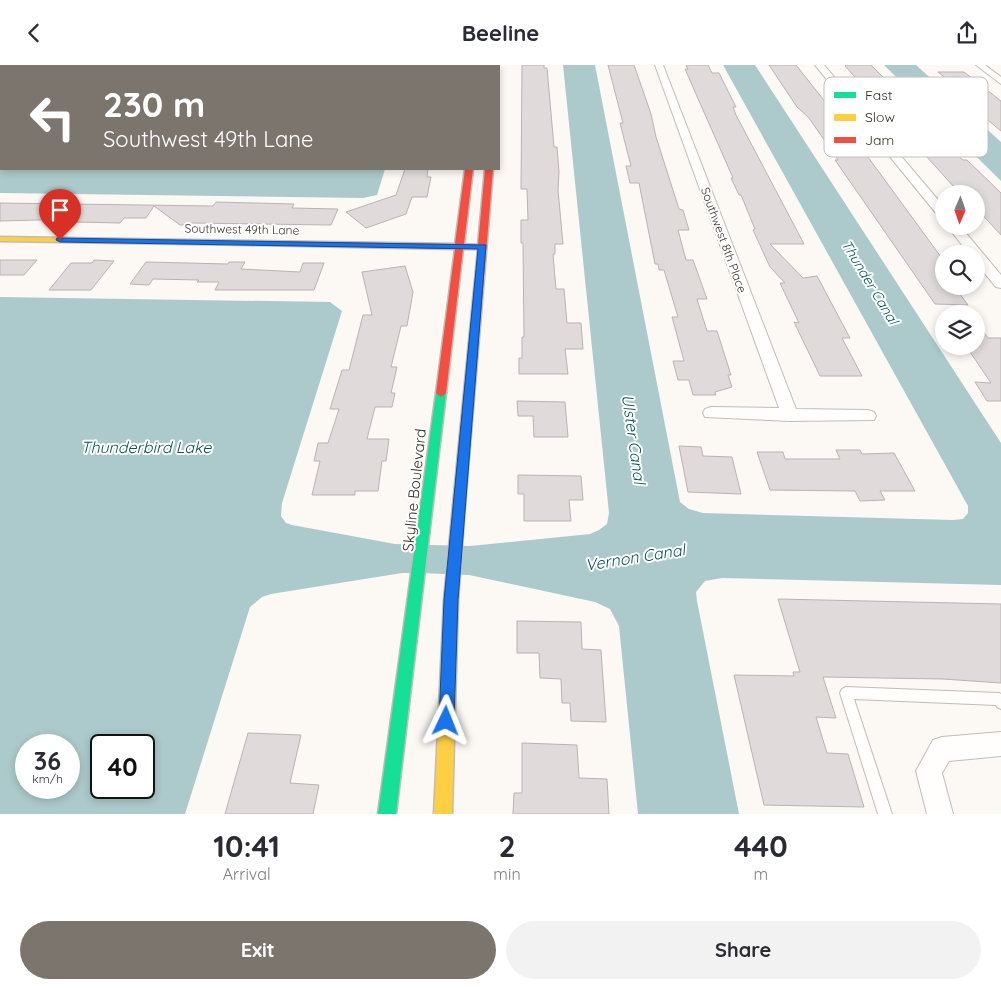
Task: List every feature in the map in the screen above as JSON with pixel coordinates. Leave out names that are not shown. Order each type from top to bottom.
[{"type":"street","name":"Southwest 8th Place","points":[[659,65],[790,415]]},
{"type":"street","points":[[819,65],[829,77]]},
{"type":"street","points":[[980,65],[1001,81]]},
{"type":"street","points":[[896,157],[935,204]]},
{"type":"street","name":"Skyline Boulevard","points":[[387,814],[419,578],[431,467],[469,170]]},
{"type":"street","points":[[443,814],[453,580],[489,170]]},
{"type":"street","points":[[960,235],[969,245]]},
{"type":"street","name":"Southwest 49th Lane","points":[[0,239],[483,247]]},
{"type":"street","points":[[985,265],[1001,284]]},
{"type":"street","points":[[711,413],[868,416]]},
{"type":"street","points":[[940,814],[929,771],[942,749],[1001,744]]},
{"type":"lane","points":[[885,814],[846,693],[1000,700]]},
{"type":"water","points":[[563,65],[595,65],[680,502],[689,509],[703,513],[953,520],[963,519],[968,513],[968,506],[723,65],[755,65],[935,342],[935,355],[944,355],[1001,443],[1001,585],[722,578],[705,581],[696,592],[697,601],[739,814],[638,814],[619,626],[610,609],[595,602],[469,575],[402,573],[271,594],[262,597],[250,607],[185,814],[0,814],[0,297],[330,302],[342,311],[282,503],[281,516],[286,523],[395,544],[470,546],[590,534],[607,524],[609,513]]},
{"type":"water","points":[[884,65],[916,65],[929,77],[896,77]]},
{"type":"water","points":[[988,130],[1001,142],[1001,181],[977,157],[988,157]]},
{"type":"water","points":[[0,170],[385,170],[377,195],[363,198],[0,193]]},
{"type":"building","points":[[522,65],[544,65],[544,68],[547,68],[554,147],[557,147],[558,190],[563,244],[555,244],[555,254],[553,254],[556,289],[564,289],[567,323],[581,323],[583,349],[565,349],[568,374],[519,374],[519,358],[522,358],[522,337],[524,337],[521,220],[528,220],[527,189],[521,189]]},
{"type":"building","points":[[608,65],[634,65],[651,114],[656,137],[679,209],[683,210],[689,230],[678,230],[686,260],[693,260],[707,299],[697,299],[707,331],[717,331],[731,375],[728,375],[732,387],[715,392],[716,395],[693,395],[689,380],[678,380],[673,361],[684,361],[672,317],[678,317],[664,270],[659,270],[658,264],[655,264],[639,183],[630,183],[626,166],[631,166],[620,123],[623,123]]},
{"type":"building","points":[[686,65],[708,65],[712,73],[719,73],[736,107],[733,107],[736,115],[804,244],[770,244],[803,278],[817,276],[850,338],[842,338],[862,376],[820,376],[794,322],[799,323],[780,283],[785,283],[770,267],[753,230],[755,229],[741,195],[739,195],[731,178],[733,178],[685,69],[688,69]]},
{"type":"building","points":[[769,65],[796,65],[824,100],[824,140],[809,118],[797,107]]},
{"type":"building","points":[[846,65],[871,65],[883,77],[855,77]]},
{"type":"building","points":[[938,72],[964,72],[970,77],[944,77]]},
{"type":"building","points":[[988,91],[1001,101],[1001,131],[988,120]]},
{"type":"building","points":[[836,157],[868,157],[935,249],[935,295],[961,295],[968,305],[935,304],[835,160],[838,160]]},
{"type":"building","points":[[927,157],[960,157],[963,160],[967,160],[1001,193],[1001,235],[985,218],[985,185],[952,185]]},
{"type":"building","points":[[405,170],[428,170],[427,177],[431,177],[427,197],[412,197],[406,214],[366,228],[346,212],[396,195]]},
{"type":"building","points":[[216,202],[294,204],[292,208],[338,209],[331,225],[192,223],[190,225],[180,225],[154,206],[146,218],[124,218],[120,223],[75,222],[77,219],[0,221],[0,203],[213,206]]},
{"type":"building","points":[[0,260],[37,260],[24,275],[0,275]]},
{"type":"building","points":[[94,260],[114,261],[91,290],[49,290],[71,263],[92,263]]},
{"type":"building","points":[[146,262],[228,264],[229,262],[245,262],[241,269],[300,272],[303,263],[324,263],[314,290],[215,290],[219,282],[153,279],[149,285],[130,284]]},
{"type":"building","points":[[405,266],[413,292],[407,326],[401,326],[391,367],[397,367],[391,393],[395,393],[392,407],[375,407],[367,439],[389,439],[386,461],[382,461],[378,491],[355,491],[355,495],[312,495],[320,461],[314,461],[318,443],[328,443],[339,409],[330,409],[342,370],[349,370],[363,315],[372,315],[362,272]]},
{"type":"building","points":[[985,334],[988,338],[1001,338],[1001,401],[987,401],[975,382],[991,383],[972,355],[985,355]]},
{"type":"building","points":[[517,401],[565,402],[568,437],[534,437],[533,416],[518,416]]},
{"type":"building","points":[[679,446],[701,447],[703,456],[732,457],[741,494],[688,492]]},
{"type":"building","points":[[836,450],[860,450],[862,454],[894,453],[915,491],[880,491],[885,500],[860,501],[855,491],[770,490],[757,452],[783,452],[785,459],[840,459]]},
{"type":"building","points":[[518,475],[581,476],[583,500],[569,500],[571,521],[524,521],[524,494],[518,494]]},
{"type":"building","points":[[778,599],[1001,604],[1001,683],[943,679],[823,677],[836,718],[816,717],[827,753],[848,754],[864,807],[764,805],[734,675],[794,676],[793,672],[800,672]]},
{"type":"building","points":[[517,621],[581,622],[582,649],[601,650],[606,722],[571,721],[570,703],[562,703],[561,679],[540,678],[539,653],[517,653]]},
{"type":"building","points":[[248,733],[301,735],[290,783],[319,785],[313,814],[225,814]]},
{"type":"building","points":[[522,743],[577,745],[579,778],[607,779],[609,814],[513,814],[514,793],[522,793]]},
{"type":"traffic: fast","points":[[387,814],[441,393]]},
{"type":"traffic: slow","points":[[0,239],[253,243]]},
{"type":"traffic: slow","points":[[443,814],[451,600],[459,505]]},
{"type":"traffic: jam","points":[[441,393],[469,170]]},
{"type":"traffic: jam","points":[[459,505],[489,170]]},
{"type":"traffic: jam","points":[[253,243],[475,247]]},
{"type":"route","points":[[60,240],[483,247],[451,600],[446,721]]},
{"type":"water label","name":"Thunder Canal","points":[[870,282]]},
{"type":"water label","name":"Ulster Canal","points":[[634,439]]},
{"type":"water label","name":"Thunderbird Lake","points":[[146,447]]},
{"type":"water label","name":"Vernon Canal","points":[[635,557]]}]
